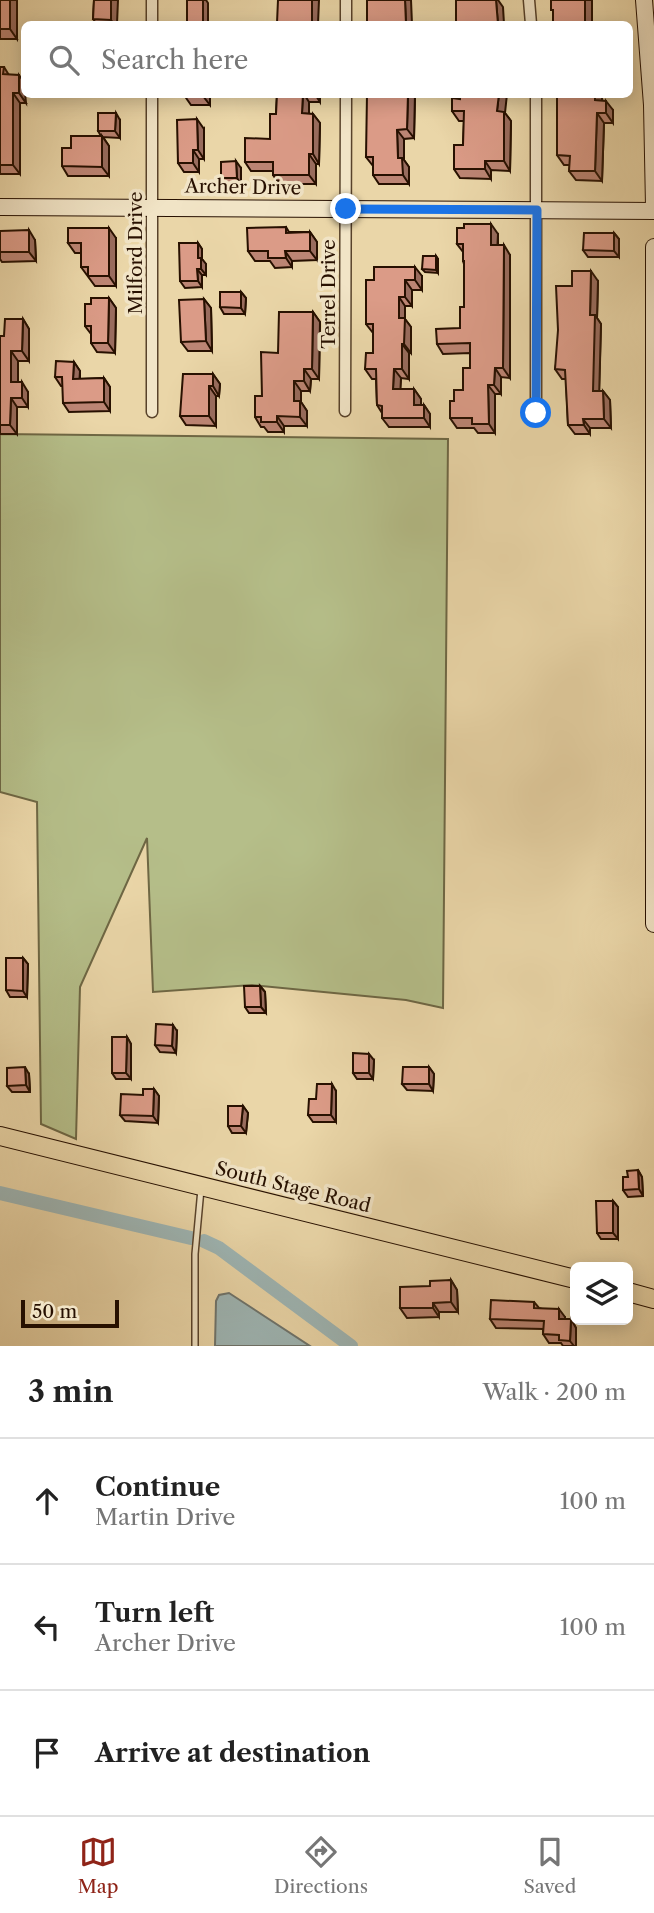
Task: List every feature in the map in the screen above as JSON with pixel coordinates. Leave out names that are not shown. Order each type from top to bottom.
[{"type":"main road","points":[[648,6],[654,209]]},
{"type":"main road","name":"Archer Drive","points":[[0,207],[654,209]]},
{"type":"main road","points":[[654,247],[654,924]]},
{"type":"main road","name":"South Stage Road","points":[[0,1136],[570,1278]]},
{"type":"main road","points":[[633,1293],[654,1299]]},
{"type":"street","points":[[152,0],[152,21]]},
{"type":"street","points":[[346,0],[346,21]]},
{"type":"street","points":[[529,0],[531,21]]},
{"type":"street","name":"Milford Drive","points":[[152,98],[152,412]]},
{"type":"street","name":"Terrel Drive","points":[[345,411],[346,98]]},
{"type":"street","points":[[536,98],[536,413]]},
{"type":"lane","points":[[195,1346],[195,1254],[201,1186]]},
{"type":"green space","points":[[0,434],[448,439],[443,1008],[406,1000],[252,985],[153,992],[147,838],[80,987],[76,1139],[41,1124],[37,802],[0,792]]},
{"type":"water","points":[[229,1293],[310,1346],[215,1346],[216,1301],[219,1295]]},
{"type":"building","points":[[0,0],[10,0],[10,29],[0,29]]},
{"type":"building","points":[[94,0],[111,0],[111,20],[93,19]]},
{"type":"building","points":[[187,0],[203,0],[203,21],[187,21]]},
{"type":"building","points":[[278,0],[312,0],[312,21],[277,21]]},
{"type":"building","points":[[367,0],[405,0],[406,21],[367,21]]},
{"type":"building","points":[[456,0],[496,0],[498,21],[456,21]]},
{"type":"building","points":[[551,0],[585,0],[585,21],[553,21]]},
{"type":"building","points":[[0,67],[4,67],[3,74],[19,75],[19,93],[13,93],[13,165],[0,165]]},
{"type":"building","points":[[277,98],[303,98],[302,113],[313,114],[313,154],[309,154],[309,175],[273,175],[273,162],[245,162],[245,138],[270,139],[270,114],[276,114]]},
{"type":"building","points":[[367,98],[408,98],[407,129],[397,130],[398,158],[402,158],[403,175],[373,175],[373,157],[366,157]]},
{"type":"building","points":[[452,98],[499,98],[497,111],[504,112],[504,161],[485,161],[485,169],[454,169],[454,145],[463,145],[464,111],[452,111]]},
{"type":"building","points":[[557,98],[595,98],[606,101],[606,113],[597,113],[595,171],[569,171],[570,156],[557,155]]},
{"type":"building","points":[[98,113],[116,113],[115,131],[98,131]]},
{"type":"building","points":[[197,119],[198,150],[193,150],[193,163],[178,163],[177,120]]},
{"type":"building","points":[[71,136],[102,136],[102,167],[62,166],[62,148],[71,148]]},
{"type":"building","points":[[236,161],[237,178],[221,178],[221,162]]},
{"type":"building","points":[[464,224],[491,224],[491,245],[504,245],[503,368],[495,368],[494,385],[488,385],[489,424],[472,424],[472,418],[450,418],[450,401],[454,401],[454,390],[463,390],[463,368],[470,368],[470,343],[437,344],[436,329],[460,328],[460,307],[464,307],[464,261],[463,244],[457,244],[457,228],[464,228]]},
{"type":"building","points":[[286,227],[286,233],[310,232],[310,251],[285,251],[286,258],[268,258],[268,251],[248,251],[247,228]]},
{"type":"building","points":[[68,228],[109,228],[109,276],[88,276],[88,267],[81,267],[81,243],[68,243]]},
{"type":"building","points":[[29,230],[29,252],[0,252],[0,231]]},
{"type":"building","points":[[584,233],[614,233],[614,251],[583,250]]},
{"type":"building","points":[[179,243],[198,243],[201,269],[197,269],[198,281],[180,281]]},
{"type":"building","points":[[423,256],[436,256],[436,270],[422,269]]},
{"type":"building","points":[[374,267],[415,267],[415,280],[405,280],[405,297],[399,297],[399,318],[405,318],[404,344],[402,369],[394,369],[393,389],[414,389],[414,405],[424,405],[424,418],[382,418],[382,406],[377,405],[376,369],[365,369],[366,353],[373,353],[373,324],[366,324],[366,280],[374,280]]},
{"type":"building","points":[[572,271],[591,271],[590,315],[595,315],[593,391],[603,391],[604,419],[583,419],[584,425],[568,425],[565,370],[555,369],[558,330],[556,286],[572,286]]},
{"type":"building","points":[[220,292],[241,292],[241,308],[220,307]]},
{"type":"building","points":[[91,298],[109,298],[108,343],[91,343],[91,326],[85,326],[85,304],[91,304]]},
{"type":"building","points":[[204,299],[206,341],[181,342],[179,300]]},
{"type":"building","points":[[279,312],[313,312],[312,369],[304,369],[304,381],[294,381],[294,401],[300,401],[300,417],[277,416],[277,422],[261,422],[261,417],[255,417],[255,396],[262,396],[261,352],[278,353]]},
{"type":"building","points":[[5,319],[23,319],[22,351],[11,351],[11,382],[22,382],[22,398],[11,398],[10,425],[0,425],[0,336],[4,336]]},
{"type":"building","points":[[56,361],[74,362],[73,379],[104,378],[104,402],[63,403],[62,377],[55,377]]},
{"type":"building","points":[[183,374],[213,374],[213,386],[209,386],[209,416],[180,416]]},
{"type":"building","points":[[6,958],[23,958],[23,991],[6,990]]},
{"type":"building","points":[[244,986],[260,986],[261,1007],[245,1007]]},
{"type":"building","points":[[156,1024],[173,1025],[172,1046],[155,1045]]},
{"type":"building","points":[[112,1037],[127,1037],[126,1073],[112,1073]]},
{"type":"building","points":[[353,1053],[369,1054],[369,1073],[353,1073]]},
{"type":"building","points":[[25,1067],[26,1085],[7,1086],[7,1068]]},
{"type":"building","points":[[403,1067],[429,1067],[429,1084],[402,1084]]},
{"type":"building","points":[[317,1084],[332,1084],[331,1115],[308,1115],[309,1099],[316,1099]]},
{"type":"building","points":[[143,1089],[154,1089],[153,1116],[120,1115],[121,1094],[143,1095]]},
{"type":"building","points":[[228,1106],[243,1106],[241,1126],[228,1126]]},
{"type":"building","points":[[638,1170],[639,1189],[623,1190],[623,1177],[628,1177],[627,1171]]},
{"type":"building","points":[[596,1201],[613,1201],[613,1233],[597,1233]]},
{"type":"building","points":[[451,1280],[451,1302],[433,1303],[433,1308],[400,1308],[400,1287],[430,1286],[430,1281]]},
{"type":"building","points":[[491,1300],[534,1302],[534,1308],[559,1309],[559,1319],[570,1319],[570,1341],[559,1340],[559,1335],[543,1334],[544,1321],[490,1319]]},
{"type":"waterway","points":[[0,1193],[191,1238]]},
{"type":"waterway","points":[[204,1241],[219,1248],[351,1346]]},
{"type":"route","points":[[346,209],[537,210],[536,413]]}]
